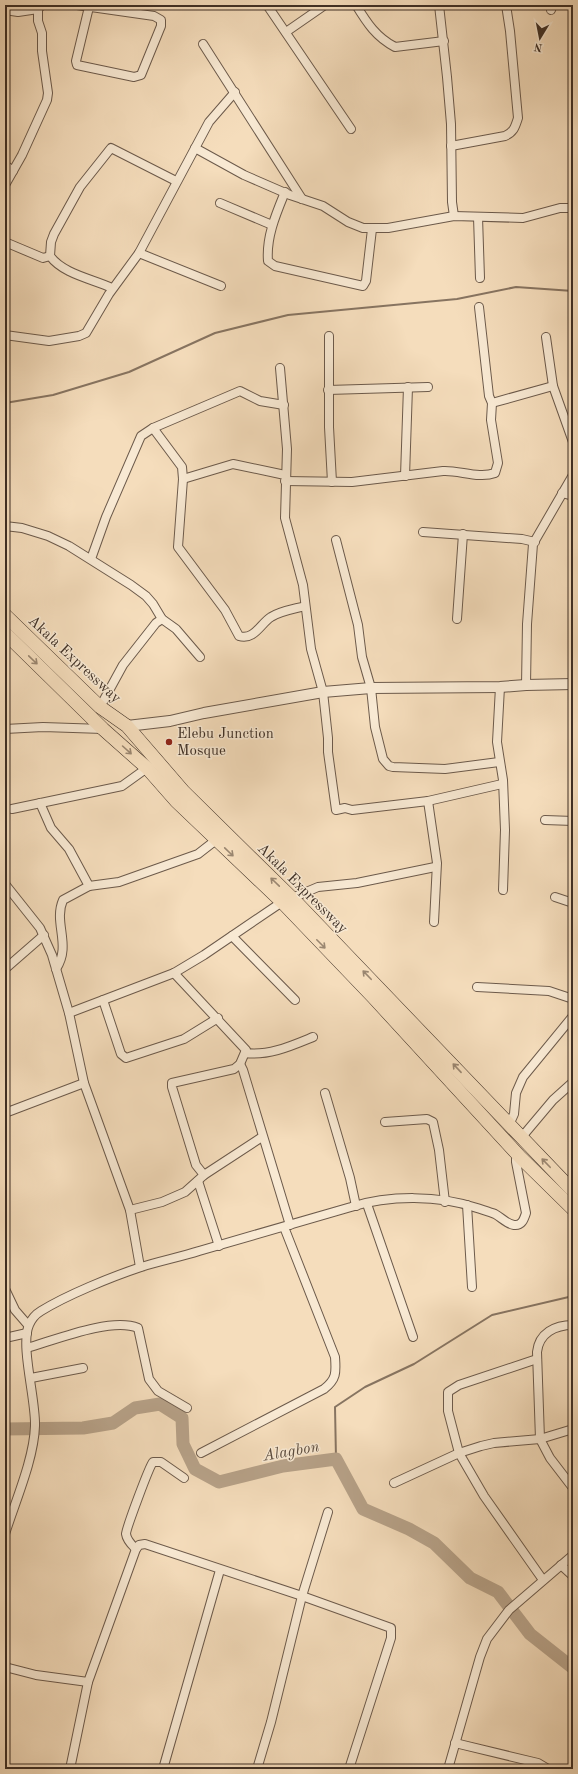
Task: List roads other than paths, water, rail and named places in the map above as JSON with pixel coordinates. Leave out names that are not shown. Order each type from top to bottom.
[{"type":"main road","name":"Akala Expressway","points":[[5,615],[100,707],[127,726],[180,796],[216,840],[287,900],[520,1157],[573,1209]]},
{"type":"main road","name":"Akala Expressway","points":[[5,633],[103,729],[180,796],[287,900],[480,1093],[521,1138],[573,1191]]},
{"type":"main road","points":[[469,1101],[480,1093]]},
{"type":"street","points":[[77,5],[154,16],[161,20],[161,26],[141,76],[134,77],[77,65],[76,61],[89,7]]},
{"type":"street","points":[[267,5],[351,129]]},
{"type":"street","points":[[286,32],[325,5]]},
{"type":"street","points":[[356,5],[370,27],[379,36],[395,47],[444,41]]},
{"type":"street","points":[[438,5],[444,41],[451,124],[452,202],[454,216]]},
{"type":"street","points":[[451,146],[505,136],[511,134],[515,128],[518,118],[510,31],[506,5]]},
{"type":"street","points":[[5,10],[18,12],[40,7],[38,21],[42,33],[44,72],[48,93],[33,132],[5,185]]},
{"type":"street","points":[[203,44],[302,199]]},
{"type":"street","points":[[5,335],[49,340],[79,336],[86,333],[112,288],[139,253],[176,181],[209,122],[235,92]]},
{"type":"street","points":[[195,148],[244,175],[323,206],[348,222],[363,228],[388,228],[454,216],[523,218],[560,208],[573,208]]},
{"type":"street","points":[[112,288],[67,269],[54,261],[50,256],[51,242],[54,234],[80,187],[108,150],[113,149],[176,181]]},
{"type":"street","points":[[5,166],[13,171]]},
{"type":"street","points":[[285,192],[272,226],[268,261],[274,266],[329,278],[357,286],[363,286],[366,281],[372,229]]},
{"type":"street","points":[[220,203],[272,226]]},
{"type":"street","points":[[478,217],[478,256],[480,278]]},
{"type":"street","points":[[5,242],[43,258],[50,256]]},
{"type":"street","points":[[139,253],[221,286]]},
{"type":"street","points":[[183,479],[233,464],[285,478],[332,482],[352,482],[442,471],[455,471],[481,475],[495,473],[498,463],[491,420],[492,403],[489,396],[479,306]]},
{"type":"street","points":[[329,336],[328,390],[332,482]]},
{"type":"street","points":[[546,337],[553,386],[573,442]]},
{"type":"street","points":[[280,368],[287,449],[285,518],[299,568],[311,649],[323,692],[328,752],[336,810],[345,808],[352,810],[428,801],[502,784]]},
{"type":"street","points":[[492,403],[553,386]]},
{"type":"street","points":[[328,390],[428,387]]},
{"type":"street","points":[[405,476],[408,388]]},
{"type":"street","points":[[91,559],[106,517],[132,460],[138,440],[153,428],[240,391],[260,401],[284,405]]},
{"type":"street","points":[[153,428],[182,467],[183,479],[178,544],[225,610],[239,636],[249,636],[256,632],[270,617],[305,606]]},
{"type":"street","points":[[526,685],[528,609],[532,554],[535,542],[573,475]]},
{"type":"street","points":[[562,493],[573,496]]},
{"type":"street","points":[[5,526],[48,536],[91,559],[146,596],[162,619],[176,629],[200,657]]},
{"type":"street","points":[[423,532],[463,534],[535,542]]},
{"type":"street","points":[[457,619],[463,534]]},
{"type":"street","points":[[336,540],[358,625],[362,657],[371,688],[378,740],[383,759],[389,766],[444,769],[499,762]]},
{"type":"street","points":[[100,707],[124,664],[156,623],[162,619]]},
{"type":"street","points":[[127,726],[170,721],[204,713],[323,692],[371,688],[500,687],[573,684]]},
{"type":"street","points":[[500,687],[497,742],[505,830],[504,890]]},
{"type":"street","points":[[6,728],[43,727],[103,729]]},
{"type":"street","points":[[12,809],[122,786],[147,768]]},
{"type":"street","points":[[428,801],[437,863],[435,867],[434,922]]},
{"type":"street","points":[[40,803],[51,828],[69,849],[89,886]]},
{"type":"street","points":[[545,820],[573,821]]},
{"type":"street","points":[[56,969],[63,956],[60,905],[62,900],[89,886],[120,882],[178,862],[198,854],[216,840]]},
{"type":"street","points":[[69,1013],[174,973],[287,900],[318,887],[356,883],[435,867]]},
{"type":"street","points":[[5,884],[44,935],[56,969],[69,1013],[84,1082],[130,1210],[140,1267]]},
{"type":"street","points":[[555,897],[573,903]]},
{"type":"street","points":[[5,969],[44,935]]},
{"type":"street","points":[[232,936],[295,1000]]},
{"type":"street","points":[[174,973],[218,1018],[245,1049],[245,1054],[240,1064],[234,1069],[172,1083],[176,1102],[201,1178],[219,1246]]},
{"type":"street","points":[[477,987],[549,991],[573,999]]},
{"type":"street","points":[[103,1000],[121,1054],[126,1058],[184,1039],[218,1018]]},
{"type":"street","points":[[509,1124],[514,1114],[516,1093],[523,1077],[573,1016]]},
{"type":"street","points":[[245,1054],[257,1055],[273,1052],[313,1037]]},
{"type":"street","points":[[201,1453],[324,1389],[332,1383],[334,1378],[335,1357],[287,1226],[243,1070],[240,1064]]},
{"type":"street","points":[[5,1113],[33,1104],[84,1082]]},
{"type":"street","points":[[521,1138],[552,1100],[573,1082]]},
{"type":"street","points":[[325,1093],[350,1178],[356,1206]]},
{"type":"street","points":[[385,1122],[427,1119],[433,1122],[439,1150],[446,1202]]},
{"type":"street","points":[[130,1210],[162,1202],[185,1192],[201,1178],[262,1137]]},
{"type":"street","points":[[5,1534],[32,1449],[35,1428],[35,1406],[27,1348],[28,1329],[39,1312],[75,1294],[140,1267],[219,1246],[356,1206],[404,1199],[446,1202],[467,1205],[496,1215],[513,1225],[522,1223],[526,1213],[526,1206],[516,1162],[516,1159],[520,1157]]},
{"type":"street","points":[[367,1204],[413,1337]]},
{"type":"street","points":[[467,1205],[472,1287]]},
{"type":"street","points":[[5,1288],[14,1310],[28,1329]]},
{"type":"street","points":[[27,1348],[57,1337],[127,1324],[133,1326],[138,1328],[149,1379],[153,1386],[187,1408]]},
{"type":"street","points":[[573,1325],[554,1329],[544,1334],[538,1343],[537,1359],[540,1439],[550,1458],[573,1488]]},
{"type":"street","points":[[5,1338],[28,1329]]},
{"type":"street","points":[[537,1359],[459,1385],[448,1392],[448,1411],[459,1453],[484,1496],[543,1580]]},
{"type":"street","points":[[31,1378],[83,1368]]},
{"type":"street","points":[[394,1483],[459,1453],[494,1443],[540,1439],[573,1429]]},
{"type":"street","points":[[136,1549],[130,1542],[126,1533],[129,1520],[139,1500],[151,1466],[154,1462],[161,1462],[184,1478]]},
{"type":"street","points":[[257,1769],[272,1722],[302,1596],[328,1512]]},
{"type":"street","points":[[70,1769],[88,1682],[136,1549],[140,1545],[145,1544],[302,1596],[391,1628],[391,1638],[349,1769]]},
{"type":"street","points":[[448,1769],[480,1657],[487,1639],[509,1610],[522,1597],[573,1555]]},
{"type":"street","points":[[561,1565],[573,1576]]},
{"type":"street","points":[[163,1769],[220,1570]]},
{"type":"street","points":[[5,1667],[36,1675],[88,1682]]},
{"type":"street","points":[[456,1743],[538,1763],[548,1769]]},
{"type":"waterway","points":[[5,403],[53,395],[129,372],[215,333],[288,315],[457,299],[516,287],[573,291]]},
{"type":"waterway","points":[[336,1459],[335,1407],[365,1387],[414,1364],[492,1315],[573,1296]]},
{"type":"waterway","name":"Alagbon","points":[[5,1429],[83,1428],[113,1423],[135,1408],[160,1404],[182,1418],[183,1444],[195,1469],[219,1482],[283,1466],[336,1459],[363,1509],[409,1529],[434,1543],[470,1578],[498,1592],[530,1634],[573,1668]]},
{"type":"place","name":"Elebu Junction Mosque","points":[[169,742]]}]
